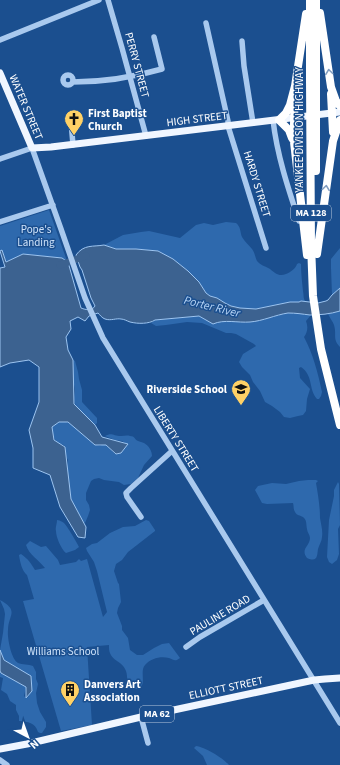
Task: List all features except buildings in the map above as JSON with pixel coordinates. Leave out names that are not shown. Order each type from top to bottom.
[{"type":"highway","name":"YANKEE DIVISION HIGHWAY","points":[[310,0],[314,35],[311,244],[312,283],[316,296]]},
{"type":"highway","name":"YANKEE DIVISION HIGHWAY","points":[[313,16],[317,0]]},
{"type":"highway","points":[[313,16],[314,35],[336,101],[340,106]]},
{"type":"highway","points":[[294,142],[289,130],[276,120],[286,113],[290,105],[295,86],[314,35]]},
{"type":"highway","points":[[295,86],[294,142],[307,256],[312,283]]},
{"type":"highway","points":[[317,254],[336,113],[331,87]]},
{"type":"highway","points":[[333,141],[340,120]]},
{"type":"highway","name":"YANKEE DIVISION HIGHWAY","points":[[313,130],[317,254],[316,296],[324,363],[340,425]]},
{"type":"highway","name":"YANKEE DIVISION HIGHWAY","points":[[319,319],[340,405]]},
{"type":"main road","name":"WATER STREET","points":[[0,73],[32,148]]},
{"type":"main road","name":"HIGH STREET","points":[[32,148],[51,148],[336,113]]},
{"type":"main road","name":"ELLIOTT STREET","points":[[0,749],[314,680],[340,678]]},
{"type":"street","points":[[0,40],[99,0]]},
{"type":"street","name":"PERRY STREET","points":[[108,0],[146,136]]},
{"type":"street","name":"HARDY STREET","points":[[206,23],[228,126],[266,248]]},
{"type":"street","points":[[73,82],[130,77],[162,69],[154,37]]},
{"type":"street","points":[[242,41],[252,123]]},
{"type":"street","points":[[276,120],[281,164],[299,221]]},
{"type":"street","points":[[71,121],[73,145]]},
{"type":"street","points":[[0,158],[32,148]]},
{"type":"street","name":"LIBERTY STREET","points":[[32,148],[88,307],[103,338],[340,723]]},
{"type":"street","points":[[0,222],[53,205]]},
{"type":"street","points":[[141,517],[127,497],[126,493],[172,451]]},
{"type":"street","name":"PAULINE ROAD","points":[[186,647],[200,637],[264,600]]},
{"type":"street","points":[[141,717],[148,743]]},
{"type":"street","points":[[0,760],[7,765]]},
{"type":"green space","name":"Pope's Landing","points":[[49,210],[67,261],[62,258],[23,254],[6,262],[2,250],[0,251],[0,226]]},
{"type":"green space","points":[[226,222],[236,223],[238,225],[242,237],[253,250],[257,261],[275,273],[279,275],[286,274],[293,270],[297,264],[301,264],[305,301],[290,302],[256,309],[234,307],[210,296],[189,272],[173,259],[158,251],[116,249],[104,245],[123,235],[149,231],[180,238],[196,225],[204,223],[213,225]]},
{"type":"green space","points":[[340,248],[340,288],[332,295],[331,259]]},
{"type":"green space","points":[[340,311],[340,347],[336,342],[335,328],[328,314]]},
{"type":"green space","points":[[287,313],[311,315],[306,321],[307,329],[304,337],[315,364],[322,392],[319,399],[317,399],[314,395],[308,374],[301,367],[299,368],[300,378],[310,389],[306,411],[303,415],[290,418],[284,417],[280,412],[265,402],[250,375],[239,362],[243,354],[256,346],[254,344],[236,334],[226,333],[202,323],[187,322],[156,326],[151,323],[155,320],[199,316],[210,322],[262,320]]},
{"type":"green space","points":[[73,360],[75,361],[82,390],[82,402],[97,418],[97,423],[95,425],[75,404]]},
{"type":"green space","points":[[63,421],[69,423],[82,432],[95,445],[106,445],[115,454],[121,452],[127,444],[105,436],[107,435],[133,436],[137,440],[144,443],[150,449],[152,454],[144,465],[138,478],[131,484],[124,485],[119,482],[99,478],[91,481],[86,493],[86,500],[90,510],[85,523],[81,520],[71,499],[67,471],[68,460],[65,454],[64,445],[56,441],[53,433],[52,427],[54,424]]},
{"type":"green space","points":[[308,480],[318,481],[316,483],[322,532],[322,538],[317,556],[313,560],[307,558],[305,555],[305,550],[310,541],[310,537],[305,519],[296,513],[293,503],[262,503],[255,490],[258,486],[272,483],[286,484]]},
{"type":"green space","points":[[338,482],[340,525],[338,529],[339,554],[337,560],[332,564],[329,562],[327,557],[329,520],[334,490]]},
{"type":"green space","points":[[57,520],[64,523],[75,539],[79,547],[75,550],[66,553],[62,549],[56,534]]},
{"type":"green space","name":"Williams School","points":[[146,520],[149,521],[155,531],[128,552],[122,560],[116,564],[114,571],[119,584],[121,602],[117,613],[122,630],[128,638],[130,650],[137,655],[143,655],[162,644],[169,643],[180,658],[176,660],[166,657],[153,659],[143,668],[143,681],[141,687],[131,689],[128,684],[127,673],[124,667],[113,658],[109,651],[109,645],[87,647],[92,725],[61,731],[23,601],[34,599],[19,555],[21,554],[26,558],[35,570],[45,568],[27,549],[26,545],[30,541],[41,547],[46,546],[58,560],[60,565],[76,562],[79,559],[81,561],[87,559],[103,617],[107,612],[97,571],[86,548],[97,543],[110,533],[123,527],[135,526]]},
{"type":"green space","points":[[0,600],[10,607],[12,614],[8,625],[8,633],[13,657],[18,663],[33,666],[36,672],[38,684],[36,693],[37,703],[46,722],[46,727],[42,733],[38,732],[33,724],[19,721],[16,705],[10,701],[7,694],[1,690],[3,678],[0,677],[0,672],[26,687],[24,696],[26,698],[28,697],[32,688],[31,676],[20,671],[4,660],[0,650],[5,614]]},
{"type":"green space","points":[[196,746],[214,753],[229,765],[207,765],[203,756],[194,748]]},
{"type":"water","points":[[104,245],[116,249],[158,251],[173,259],[188,271],[199,282],[206,293],[231,306],[256,309],[290,302],[301,301],[318,303],[328,300],[340,288],[340,311],[329,314],[314,315],[288,313],[255,321],[222,322],[213,324],[199,316],[155,320],[147,323],[140,323],[122,319],[109,320],[105,319],[98,313],[89,316],[85,321],[78,317],[70,321],[71,329],[66,337],[68,350],[73,360],[74,404],[95,425],[102,437],[128,444],[121,453],[116,454],[106,445],[95,445],[68,422],[59,422],[52,427],[54,440],[65,447],[71,499],[86,527],[85,538],[78,537],[60,507],[50,475],[33,468],[33,448],[29,430],[39,402],[39,367],[29,360],[10,363],[0,367],[0,268],[5,267],[0,251],[2,250],[6,262],[23,254],[62,258],[68,262],[81,308],[89,310],[95,306],[76,255],[82,249]]},
{"type":"water","points":[[0,650],[4,660],[31,676],[32,691],[26,698],[26,687],[1,673]]},
{"type":"waterway","name":"Porter River","points":[[60,265],[86,256]]},
{"type":"place","name":"First Baptist Church","points":[[74,136]]},
{"type":"place","name":"Riverside School","points":[[241,406]]},
{"type":"place","name":"Danvers Art Association","points":[[70,707]]}]
